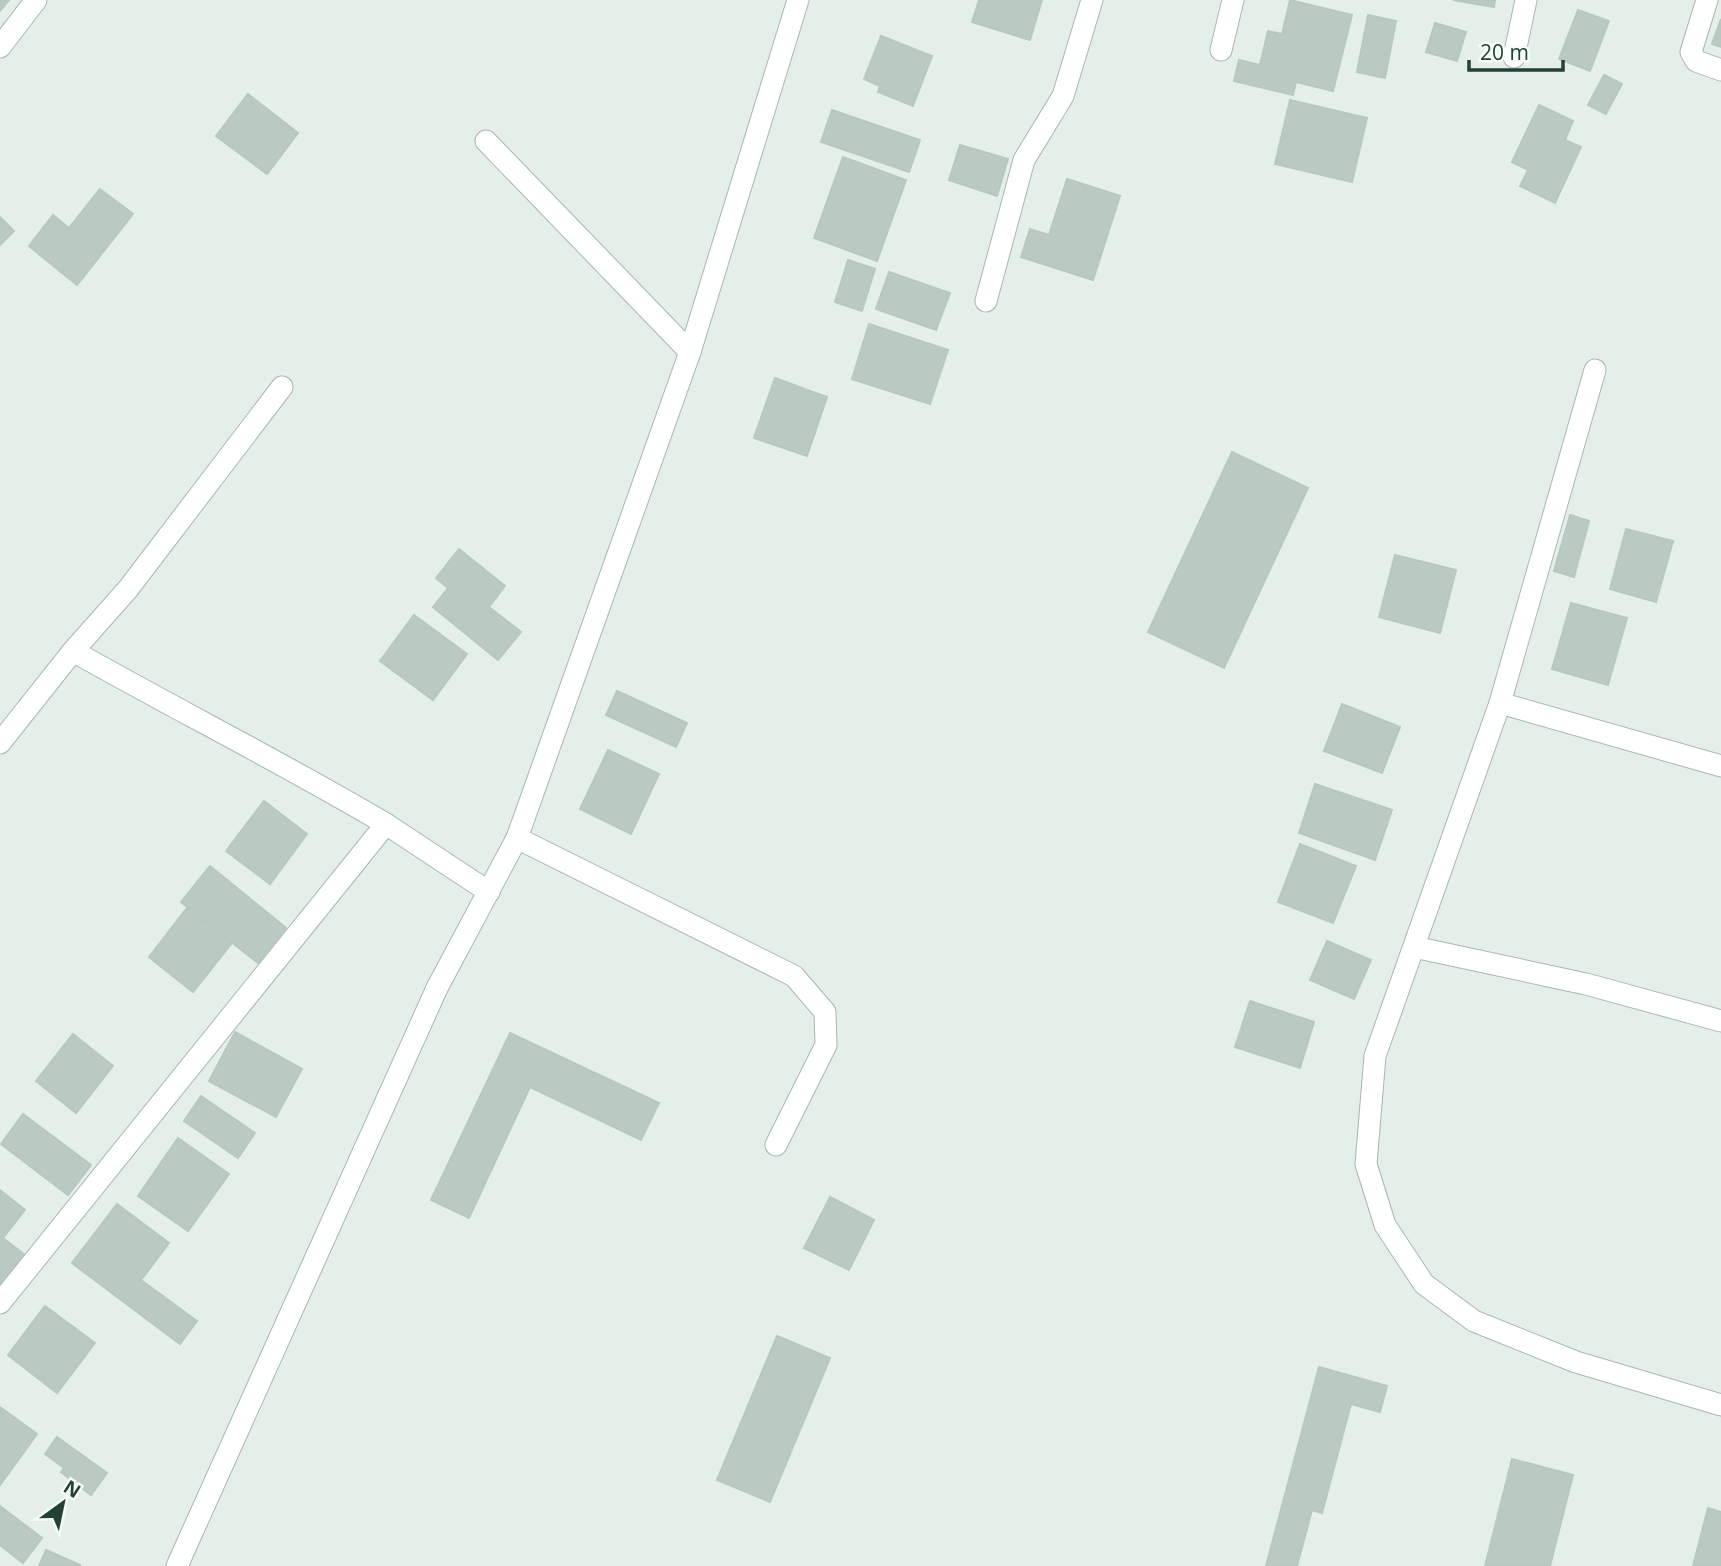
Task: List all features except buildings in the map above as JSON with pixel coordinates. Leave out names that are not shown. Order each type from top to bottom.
[{"type":"street","points":[[0,47],[36,0]]},
{"type":"street","points":[[177,1566],[438,988],[517,838],[690,352],[798,0]]},
{"type":"street","points":[[986,301],[1024,160],[1063,96],[1092,0]]},
{"type":"street","points":[[1222,50],[1233,0]]},
{"type":"street","points":[[1514,57],[1526,0]]},
{"type":"street","points":[[1707,0],[1691,52],[1696,61],[1721,70]]},
{"type":"street","points":[[486,141],[690,352]]},
{"type":"street","points":[[1595,370],[1500,704],[1375,1056],[1366,1164],[1385,1225],[1424,1284],[1474,1321],[1576,1362],[1721,1405]]},
{"type":"street","points":[[0,743],[73,651],[128,589],[282,387]]},
{"type":"street","points":[[73,651],[219,733],[277,759],[386,824],[489,892]]},
{"type":"street","points":[[1500,704],[1721,766]]},
{"type":"street","points":[[0,1303],[386,824]]},
{"type":"street","points":[[517,838],[794,976],[824,1012],[826,1045],[776,1145]]},
{"type":"street","points":[[1414,947],[1586,984],[1721,1021]]}]
